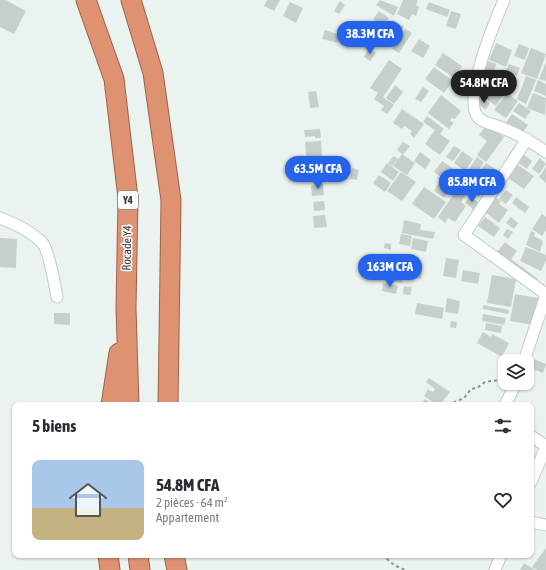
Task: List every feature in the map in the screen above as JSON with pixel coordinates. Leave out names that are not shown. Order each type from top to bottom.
[{"type":"highway","name":"Rocade Y4","points":[[86,0],[114,79],[128,198],[126,308],[129,402]]},
{"type":"highway","points":[[131,0],[153,73],[170,200],[168,402]]},
{"type":"highway","points":[[111,402],[126,308]]},
{"type":"highway","points":[[108,558],[110,570]]},
{"type":"highway","points":[[138,558],[140,570]]},
{"type":"street","points":[[504,0],[492,28],[483,60],[478,69],[474,84],[475,112],[480,120],[505,128],[527,139],[546,152]]},
{"type":"street","points":[[526,354],[546,295],[464,234],[527,139]]},
{"type":"street","points":[[0,218],[42,243],[47,251],[57,297]]},
{"type":"street","points":[[506,402],[512,390]]},
{"type":"street","points":[[534,438],[546,446],[534,475]]},
{"type":"street","points":[[534,523],[546,525]]},
{"type":"street","points":[[495,570],[500,558]]},
{"type":"path","points":[[455,402],[464,398],[471,389],[477,388],[485,382],[498,380]]},
{"type":"path","points":[[386,558],[394,565],[405,570]]},
{"type":"building","points":[[0,0],[6,0],[26,11],[14,34],[0,27]]},
{"type":"building","points":[[267,0],[280,0],[274,11],[264,6]]},
{"type":"building","points":[[380,0],[398,7],[394,16],[376,5]]},
{"type":"building","points":[[403,0],[418,0],[416,5],[419,7],[416,16],[412,14],[409,20],[397,14]]},
{"type":"building","points":[[340,1],[345,5],[339,14],[334,11]]},
{"type":"building","points":[[290,2],[303,8],[296,23],[283,16]]},
{"type":"building","points":[[429,2],[450,10],[447,17],[426,9]]},
{"type":"building","points":[[379,11],[389,18],[383,26],[373,19]]},
{"type":"building","points":[[451,11],[461,14],[456,29],[446,26]]},
{"type":"building","points":[[393,20],[404,27],[393,44],[382,37]]},
{"type":"building","points":[[405,29],[412,33],[399,53],[392,49]]},
{"type":"building","points":[[325,30],[340,35],[338,43],[322,39]]},
{"type":"building","points":[[419,39],[430,46],[423,58],[411,51]]},
{"type":"building","points":[[496,43],[512,50],[506,67],[489,60]]},
{"type":"building","points":[[519,44],[529,48],[525,60],[514,56]]},
{"type":"building","points":[[531,48],[546,54],[537,79],[521,73]]},
{"type":"building","points":[[369,49],[376,53],[370,61],[364,57]]},
{"type":"building","points":[[443,53],[462,66],[454,78],[435,65]]},
{"type":"building","points":[[389,60],[402,69],[383,97],[394,105],[387,114],[381,110],[384,106],[374,99],[378,93],[370,88]]},
{"type":"building","points":[[488,61],[496,64],[493,74],[484,71]]},
{"type":"building","points":[[546,62],[546,81],[539,79]]},
{"type":"building","points":[[509,64],[520,68],[517,76],[506,71]]},
{"type":"building","points":[[434,67],[453,81],[444,93],[425,79]]},
{"type":"building","points":[[483,72],[504,80],[501,87],[480,79]]},
{"type":"building","points":[[526,76],[536,80],[526,104],[517,99]]},
{"type":"building","points":[[538,80],[546,84],[546,96],[534,91]]},
{"type":"building","points":[[490,84],[504,94],[496,106],[482,96]]},
{"type":"building","points":[[395,85],[403,92],[394,104],[386,98]]},
{"type":"building","points":[[423,87],[429,91],[421,102],[415,99]]},
{"type":"building","points":[[316,91],[319,107],[310,108],[308,92]]},
{"type":"building","points":[[507,93],[518,101],[506,118],[494,110]]},
{"type":"building","points":[[533,93],[546,98],[545,115],[527,108]]},
{"type":"building","points":[[441,95],[461,111],[455,119],[452,118],[450,121],[454,123],[449,129],[428,113]]},
{"type":"building","points":[[482,98],[490,103],[486,110],[478,104]]},
{"type":"building","points":[[519,103],[531,111],[525,119],[513,111]]},
{"type":"building","points":[[402,109],[424,124],[414,138],[410,134],[412,131],[404,126],[402,129],[393,123]]},
{"type":"building","points":[[512,114],[528,125],[521,135],[505,124]]},
{"type":"building","points":[[427,116],[444,129],[440,134],[450,141],[440,155],[425,144],[435,130],[423,122]]},
{"type":"building","points":[[487,124],[504,137],[486,162],[477,155],[487,141],[479,135]]},
{"type":"building","points":[[320,129],[321,138],[315,138],[315,136],[305,137],[304,130]]},
{"type":"building","points":[[321,141],[322,156],[306,156],[305,142]]},
{"type":"building","points":[[403,142],[410,146],[403,155],[415,163],[407,175],[393,166],[402,154],[397,150]]},
{"type":"building","points":[[454,146],[461,150],[453,161],[446,157]]},
{"type":"building","points":[[462,151],[473,159],[465,171],[454,163]]},
{"type":"building","points":[[420,152],[431,160],[425,169],[414,161]]},
{"type":"building","points":[[523,154],[532,161],[527,169],[517,162]]},
{"type":"building","points":[[394,156],[398,159],[392,166],[388,163]]},
{"type":"building","points":[[477,157],[484,162],[474,177],[467,172]]},
{"type":"building","points":[[540,158],[546,164],[539,174],[532,169]]},
{"type":"building","points":[[442,161],[464,176],[455,187],[434,172]]},
{"type":"building","points":[[387,163],[399,172],[393,181],[381,172]]},
{"type":"building","points":[[486,163],[498,171],[488,185],[476,176]]},
{"type":"building","points":[[515,163],[534,176],[524,189],[505,176]]},
{"type":"building","points":[[546,167],[546,183],[539,177]]},
{"type":"building","points":[[352,168],[359,170],[357,180],[350,179]]},
{"type":"building","points":[[401,172],[416,182],[402,201],[387,191]]},
{"type":"building","points":[[379,175],[391,183],[385,192],[373,183]]},
{"type":"building","points":[[473,179],[486,188],[479,197],[467,188]]},
{"type":"building","points":[[323,184],[324,195],[312,196],[311,186]]},
{"type":"building","points":[[438,184],[449,191],[444,198],[434,191]]},
{"type":"building","points":[[424,187],[446,202],[434,219],[412,204]]},
{"type":"building","points":[[458,188],[467,194],[461,202],[466,206],[455,222],[448,218],[445,223],[438,217]]},
{"type":"building","points":[[506,190],[513,195],[506,204],[499,199]]},
{"type":"building","points":[[470,196],[479,203],[474,210],[465,203]]},
{"type":"building","points":[[495,197],[501,201],[499,204],[508,210],[499,223],[485,212]]},
{"type":"building","points":[[516,197],[529,207],[525,213],[512,203]]},
{"type":"building","points":[[324,201],[325,210],[314,211],[313,202]]},
{"type":"building","points":[[542,214],[546,217],[546,230],[542,236],[532,229]]},
{"type":"building","points":[[325,215],[327,227],[314,228],[313,216]]},
{"type":"building","points":[[485,217],[500,228],[494,237],[478,226]]},
{"type":"building","points":[[511,217],[518,223],[514,229],[506,223]]},
{"type":"building","points":[[404,220],[421,224],[420,230],[435,232],[433,239],[402,233]]},
{"type":"building","points":[[507,229],[513,232],[508,239],[503,235]]},
{"type":"building","points":[[531,231],[535,233],[534,236],[543,241],[540,252],[526,245]]},
{"type":"building","points":[[401,234],[412,236],[410,246],[399,244]]},
{"type":"building","points":[[0,238],[17,239],[16,268],[0,267]]},
{"type":"building","points":[[413,238],[428,241],[426,252],[411,249]]},
{"type":"building","points":[[505,242],[517,251],[511,259],[538,279],[534,285],[494,256]]},
{"type":"building","points":[[385,243],[391,244],[391,250],[384,248]]},
{"type":"building","points":[[526,247],[546,255],[546,260],[541,271],[520,261]]},
{"type":"building","points":[[446,258],[459,260],[456,278],[443,276]]},
{"type":"building","points":[[383,263],[422,270],[421,279],[403,276],[402,283],[387,280],[388,275],[381,274]]},
{"type":"building","points":[[463,270],[480,273],[478,284],[461,281]]},
{"type":"building","points":[[492,275],[516,279],[511,307],[487,303]]},
{"type":"building","points":[[383,283],[398,286],[396,294],[382,291]]},
{"type":"building","points":[[404,286],[412,287],[410,295],[403,294]]},
{"type":"building","points":[[515,294],[538,298],[533,325],[510,321]]},
{"type":"building","points":[[447,298],[460,301],[458,314],[445,312]]},
{"type":"building","points":[[417,303],[444,308],[442,319],[415,314]]},
{"type":"building","points":[[483,305],[509,310],[508,314],[483,309]]},
{"type":"building","points":[[54,313],[70,313],[70,325],[54,324]]},
{"type":"building","points":[[483,314],[506,318],[504,325],[482,321]]},
{"type":"building","points":[[451,321],[457,322],[456,328],[450,327]]},
{"type":"building","points":[[486,323],[502,326],[501,333],[485,330]]},
{"type":"building","points":[[483,332],[491,337],[492,334],[509,343],[504,354],[498,355],[477,343]]},
{"type":"building","points":[[534,359],[546,364],[543,373],[534,370]]},
{"type":"building","points":[[429,378],[450,392],[442,402],[433,402],[424,396],[428,389],[433,392],[435,389],[426,382]]},
{"type":"building","points":[[425,399],[430,402],[422,402]]},
{"type":"building","points":[[546,548],[546,570],[537,570],[532,567]]},
{"type":"building","points":[[524,563],[535,570],[520,570]]}]
